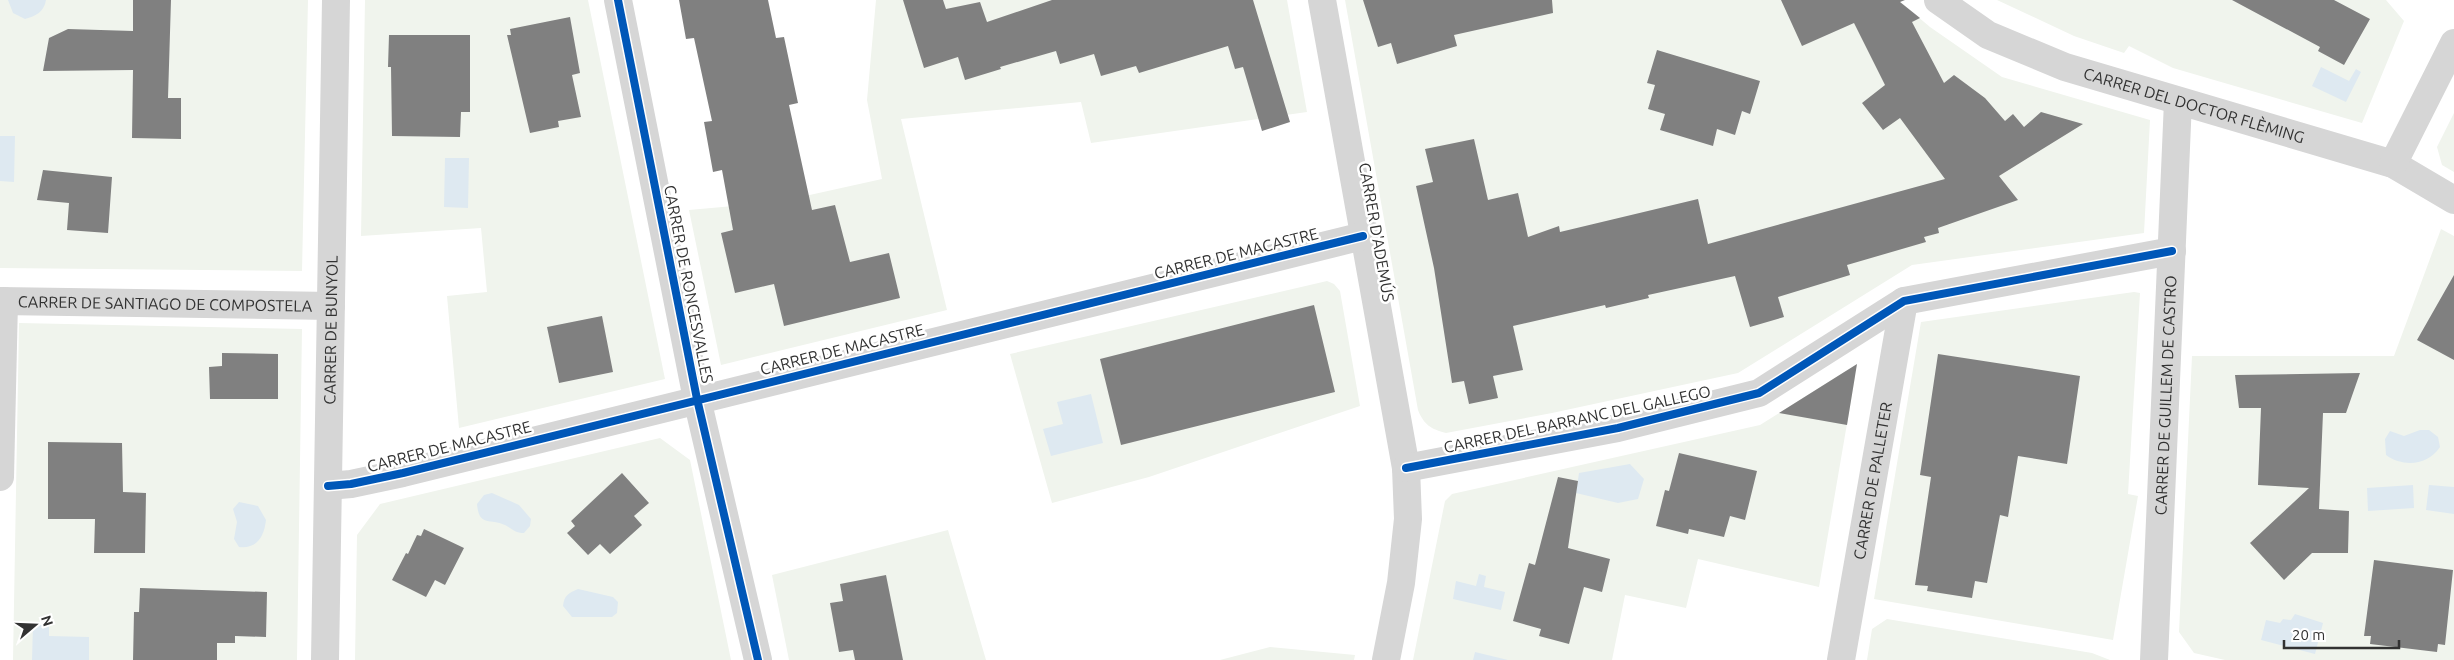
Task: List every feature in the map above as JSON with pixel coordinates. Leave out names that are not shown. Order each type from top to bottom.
[{"type":"street","name":"CARRER DE BUNYOL","points":[[324,660],[336,0]]},
{"type":"street","name":"CARRER DE RONCESVALLES","points":[[618,0],[697,399],[758,660]]},
{"type":"street","name":"CARRER D'ADEMÚS","points":[[1322,0],[1406,468],[1408,519],[1401,583],[1386,660]]},
{"type":"street","name":"CARRER DEL DOCTOR FLÈMING","points":[[1938,0],[1988,35],[2065,67],[2393,164],[2454,200]]},
{"type":"street","points":[[2393,164],[2454,43]]},
{"type":"street","name":"CARRER DE GUILLEM DE CASTRO","points":[[2154,660],[2178,101]]},
{"type":"street","name":"CARRER DE MACASTRE","points":[[328,486],[351,484],[403,473],[1363,236]]},
{"type":"street","name":"CARRER DEL BARRANC DEL GALLEGO","points":[[1406,468],[1618,428],[1759,393],[1904,301],[2172,251]]},
{"type":"street","name":"CARRER DE SANTIAGO DE COMPOSTELA","points":[[2,301],[331,306]]},
{"type":"street","points":[[0,477],[2,301]]},
{"type":"street","name":"CARRER DE PALLETER","points":[[1841,660],[1904,301]]},
{"type":"shaded area","points":[[0,0],[308,0],[302,271],[0,268]]},
{"type":"shaded area","points":[[8,0],[46,0],[39,13],[25,19],[13,13]]},
{"type":"shaded area","points":[[365,0],[588,0],[665,379],[459,428],[447,296],[487,292],[481,228],[361,236]]},
{"type":"shaded area","points":[[876,0],[1287,0],[1307,112],[1091,143],[1081,102],[901,119],[947,310],[721,365],[689,210],[778,202],[882,179],[867,100]]},
{"type":"shaded area","points":[[1345,0],[1898,0],[1930,27],[2002,77],[2150,120],[2144,233],[1912,265],[1738,373],[1552,413],[1446,433],[1432,428],[1426,423],[1418,410]]},
{"type":"shaded area","points":[[1997,0],[2386,0],[2404,21],[2362,123],[2173,68],[2129,46],[2124,53],[2074,36]]},
{"type":"shaded area","points":[[2321,67],[2349,81],[2356,69],[2361,72],[2346,102],[2312,86]]},
{"type":"shaded area","points":[[2454,113],[2454,172],[2442,165],[2437,147]]},
{"type":"shaded area","points":[[0,136],[15,136],[14,182],[0,181]]},
{"type":"shaded area","points":[[445,158],[469,158],[468,208],[444,207]]},
{"type":"shaded area","points":[[2441,229],[2454,236],[2454,660],[2225,660],[2194,653],[2179,632],[2192,356],[2394,356]]},
{"type":"shaded area","points":[[1327,281],[1334,284],[1340,291],[1360,406],[1149,477],[1052,503],[1010,354]]},
{"type":"shaded area","points":[[2134,292],[2140,293],[2128,494],[2138,496],[2113,640],[1874,599],[1921,322]]},
{"type":"shaded area","points":[[19,323],[302,329],[297,660],[13,660]]},
{"type":"shaded area","points":[[1846,371],[1855,377],[1819,587],[1698,559],[1686,608],[1625,595],[1612,660],[1413,660],[1445,501],[1452,494],[1760,425]]},
{"type":"shaded area","points":[[1091,394],[1103,443],[1051,456],[1043,429],[1063,424],[1057,402]]},
{"type":"shaded area","points":[[2420,430],[2429,430],[2438,437],[2440,447],[2429,458],[2415,463],[2408,463],[2400,462],[2386,455],[2385,439],[2390,431],[2404,436]]},
{"type":"shaded area","points":[[660,438],[690,460],[731,660],[355,660],[357,535],[380,504]]},
{"type":"shaded area","points":[[1630,464],[1644,479],[1638,499],[1618,503],[1576,493],[1579,473]]},
{"type":"shaded area","points":[[2413,485],[2414,508],[2368,511],[2367,488]]},
{"type":"shaded area","points":[[2429,485],[2454,487],[2454,514],[2426,510]]},
{"type":"shaded area","points":[[492,493],[519,505],[531,519],[530,526],[524,533],[516,532],[505,525],[483,519],[480,516],[477,504],[484,495]]},
{"type":"shaded area","points":[[239,502],[258,506],[266,520],[261,537],[251,546],[239,547],[234,539],[237,522],[233,509]]},
{"type":"shaded area","points":[[948,530],[986,660],[789,660],[772,575]]},
{"type":"shaded area","points":[[1479,574],[1486,576],[1484,587],[1505,592],[1501,610],[1453,599],[1456,581],[1476,586]]},
{"type":"shaded area","points":[[578,589],[613,597],[618,602],[617,613],[612,617],[572,617],[563,606],[564,599]]},
{"type":"shaded area","points":[[2295,614],[2323,623],[2315,654],[2261,640],[2266,620],[2280,623],[2283,619],[2291,620]]},
{"type":"shaded area","points":[[1887,619],[2092,653],[2110,660],[1867,660],[1872,629]]},
{"type":"shaded area","points":[[33,625],[49,625],[49,636],[89,637],[89,660],[32,660]]},
{"type":"shaded area","points":[[1270,647],[1355,655],[1354,660],[1220,660]]},
{"type":"shaded area","points":[[1475,652],[1508,660],[1473,660]]},
{"type":"building","points":[[133,0],[171,0],[168,98],[181,98],[181,139],[132,138],[133,70],[43,71],[49,38],[68,29],[133,31]]},
{"type":"building","points":[[679,0],[768,0],[776,38],[784,37],[798,103],[789,105],[812,210],[835,205],[850,262],[889,253],[900,298],[784,326],[774,284],[735,293],[721,233],[733,230],[722,170],[713,172],[704,122],[712,121],[694,38],[686,39]]},
{"type":"building","points":[[903,0],[943,0],[946,9],[980,2],[987,22],[1052,0],[1253,0],[1290,122],[1262,131],[1243,67],[1235,69],[1228,46],[1139,73],[1136,66],[1101,76],[1094,54],[1060,64],[1056,51],[1000,67],[1001,69],[965,80],[958,57],[924,68]]},
{"type":"building","points":[[1363,0],[1552,0],[1553,13],[1454,35],[1457,46],[1397,64],[1391,43],[1378,47]]},
{"type":"building","points":[[1781,0],[1905,0],[1900,2],[1920,18],[1912,22],[1944,83],[1954,75],[1985,98],[2005,121],[2013,114],[2024,127],[2041,112],[2083,124],[1999,176],[2018,200],[1938,228],[1939,233],[1924,237],[1926,242],[1847,265],[1850,275],[1778,297],[1784,317],[1750,327],[1735,276],[1648,295],[1649,298],[1606,308],[1605,305],[1513,326],[1523,370],[1493,376],[1498,398],[1469,404],[1464,381],[1452,383],[1434,268],[1416,186],[1433,182],[1425,149],[1474,139],[1488,200],[1518,193],[1528,237],[1559,226],[1560,232],[1698,199],[1708,244],[1945,179],[1900,118],[1883,130],[1862,103],[1885,85],[1854,23],[1802,46]]},
{"type":"building","points":[[2232,0],[2334,0],[2370,19],[2344,65],[2318,51],[2320,47]]},
{"type":"building","points":[[570,17],[580,73],[572,75],[581,117],[558,121],[559,127],[530,133],[507,35],[511,35],[510,29]]},
{"type":"building","points":[[389,35],[470,35],[470,112],[461,112],[460,137],[392,136],[391,67],[388,67]]},
{"type":"building","points":[[1657,50],[1760,81],[1750,114],[1742,111],[1735,135],[1717,129],[1713,146],[1660,130],[1665,114],[1648,109],[1655,85],[1647,83]]},
{"type":"building","points":[[43,170],[112,177],[108,233],[67,230],[69,203],[37,200]]},
{"type":"building","points":[[2454,275],[2454,360],[2417,340]]},
{"type":"building","points":[[1314,305],[1335,392],[1121,445],[1100,359]]},
{"type":"building","points":[[602,316],[613,372],[559,383],[547,327]]},
{"type":"building","points":[[222,353],[278,354],[278,399],[210,399],[209,367],[222,366]]},
{"type":"building","points":[[1938,354],[2080,376],[2067,464],[2018,456],[2008,517],[2000,515],[1987,583],[1975,581],[1972,598],[1927,591],[1928,586],[1915,585],[1931,477],[1920,475]]},
{"type":"building","points":[[1857,364],[1847,425],[1779,413]]},
{"type":"building","points":[[2360,373],[2346,413],[2323,413],[2319,509],[2349,511],[2348,553],[2312,553],[2284,580],[2250,543],[2309,488],[2258,485],[2261,408],[2239,408],[2235,375]]},
{"type":"building","points":[[48,442],[122,443],[123,492],[146,493],[145,553],[94,553],[95,519],[48,519]]},
{"type":"building","points":[[1679,453],[1757,471],[1745,520],[1730,516],[1724,537],[1689,529],[1688,534],[1656,526],[1665,490],[1669,491]]},
{"type":"building","points":[[622,473],[649,503],[634,516],[642,525],[610,554],[600,544],[588,555],[567,533],[575,526],[571,521]]},
{"type":"building","points":[[1558,477],[1578,481],[1568,548],[1610,559],[1602,592],[1584,587],[1569,644],[1539,636],[1541,629],[1513,621],[1529,563],[1535,565]]},
{"type":"building","points":[[424,529],[464,548],[445,585],[435,580],[426,597],[392,580],[417,535],[421,536]]},
{"type":"building","points":[[2374,560],[2453,570],[2445,645],[2438,644],[2437,652],[2370,644],[2371,636],[2364,636]]},
{"type":"building","points":[[886,575],[903,660],[855,660],[853,650],[839,652],[830,603],[843,601],[840,584]]},
{"type":"building","points":[[140,588],[267,592],[266,637],[235,636],[235,643],[217,643],[217,660],[133,660],[134,612],[139,612]]},
{"type":"cycle path","points":[[618,0],[697,399],[758,660]]},
{"type":"cycle path","points":[[328,486],[351,484],[403,473],[1363,236]]},
{"type":"cycle path","points":[[1406,468],[1618,428],[1759,393],[1904,301],[2172,251]]}]
